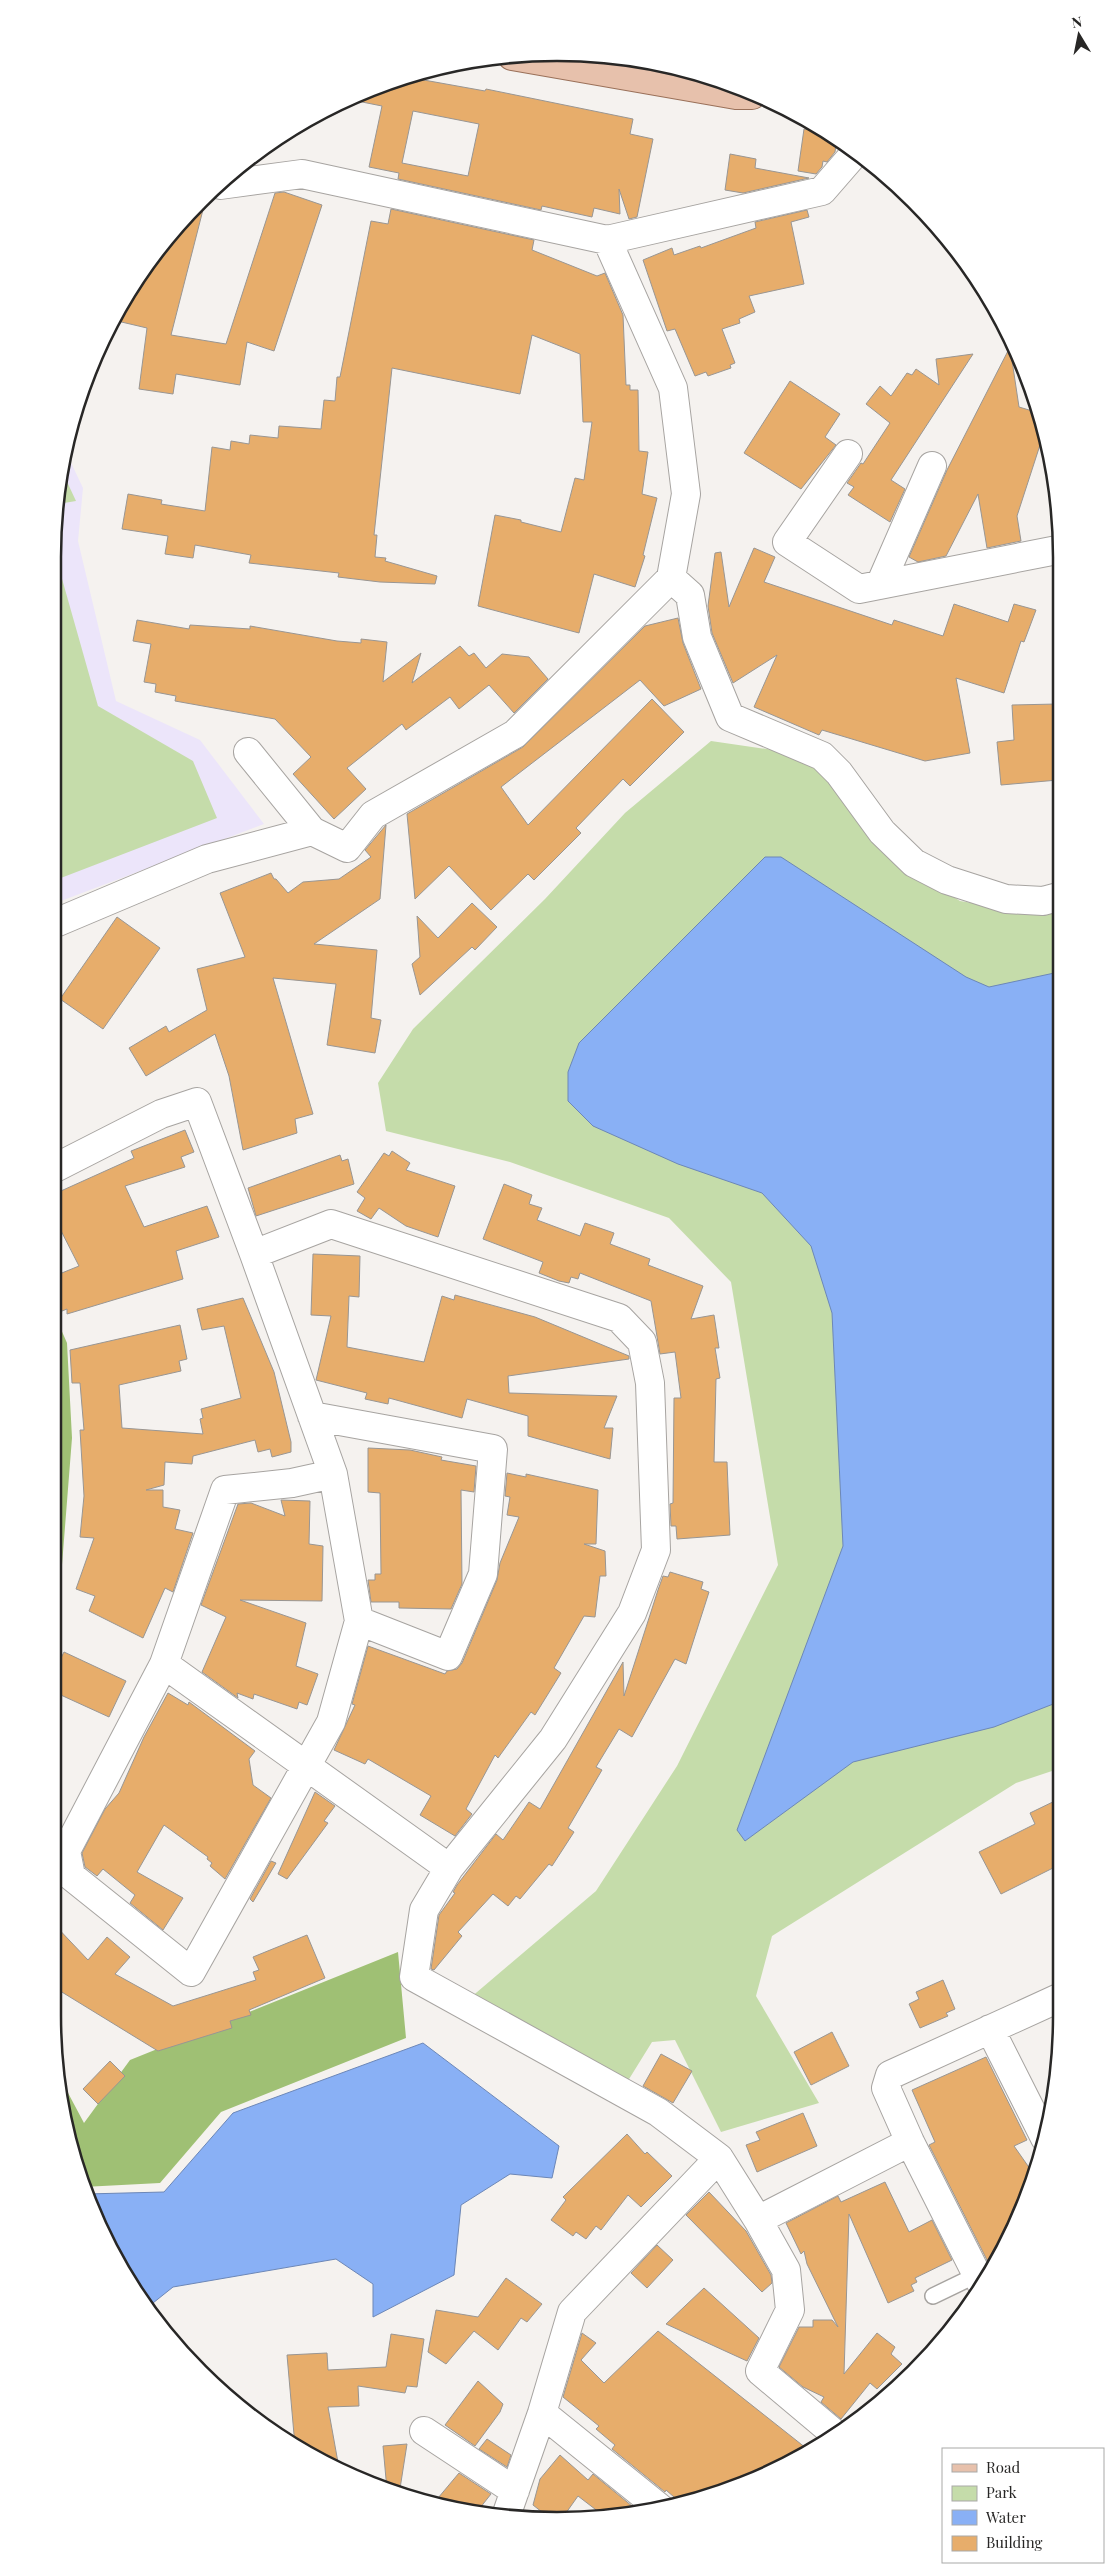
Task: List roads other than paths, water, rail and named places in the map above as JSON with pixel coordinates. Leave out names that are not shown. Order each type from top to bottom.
[{"type":"main road","points":[[543,61],[735,95]]},
{"type":"street","points":[[231,184],[302,174],[607,240],[822,191],[851,158]]},
{"type":"street","points":[[248,752],[312,831],[347,848],[373,815],[515,734],[672,578],[686,494],[673,388],[607,240]]},
{"type":"street","points":[[848,454],[787,542],[859,590],[1053,551]]},
{"type":"street","points":[[880,585],[932,466]]},
{"type":"street","points":[[672,578],[690,595],[697,637],[730,717],[822,756],[839,773],[882,832],[914,863],[947,880],[1006,899],[1043,901],[1053,898]]},
{"type":"street","points":[[61,920],[208,859],[312,831]]},
{"type":"street","points":[[61,1164],[161,1114],[197,1102],[333,1474],[359,1621],[331,1722],[191,1972],[71,1876],[66,1851],[164,1664],[225,1490],[292,1482],[333,1474]]},
{"type":"street","points":[[254,1254],[331,1224],[619,1318],[642,1342],[650,1382],[656,1550],[632,1613],[553,1739],[449,1868],[424,1910],[414,1977],[658,2112],[718,2158],[758,2220],[786,2270],[790,2310],[760,2371],[830,2429]]},
{"type":"street","points":[[312,1416],[493,1449],[483,1574],[448,1656],[359,1621]]},
{"type":"street","points":[[164,1664],[449,1868]]},
{"type":"street","points":[[981,2271],[910,2142],[886,2088],[890,2075],[1053,2001]]},
{"type":"street","points":[[990,2029],[1040,2128]]},
{"type":"street","points":[[758,2220],[910,2142]]},
{"type":"street","points":[[424,2431],[511,2503],[542,2413],[572,2312],[718,2158]]},
{"type":"street","points":[[542,2413],[653,2502]]},
{"type":"lane","points":[[933,2296],[977,2279]]},
{"type":"water","points":[[765,857],[781,857],[966,977],[989,987],[1053,973],[1053,1704],[994,1727],[853,1762],[745,1841],[737,1830],[843,1546],[832,1313],[811,1246],[762,1193],[678,1164],[593,1126],[568,1101],[568,1072],[579,1043]]},
{"type":"water","points":[[423,2043],[559,2146],[552,2178],[510,2174],[461,2205],[454,2275],[373,2317],[373,2284],[336,2259],[173,2287],[153,2303],[112,2235],[95,2194],[164,2192],[233,2113]]}]
